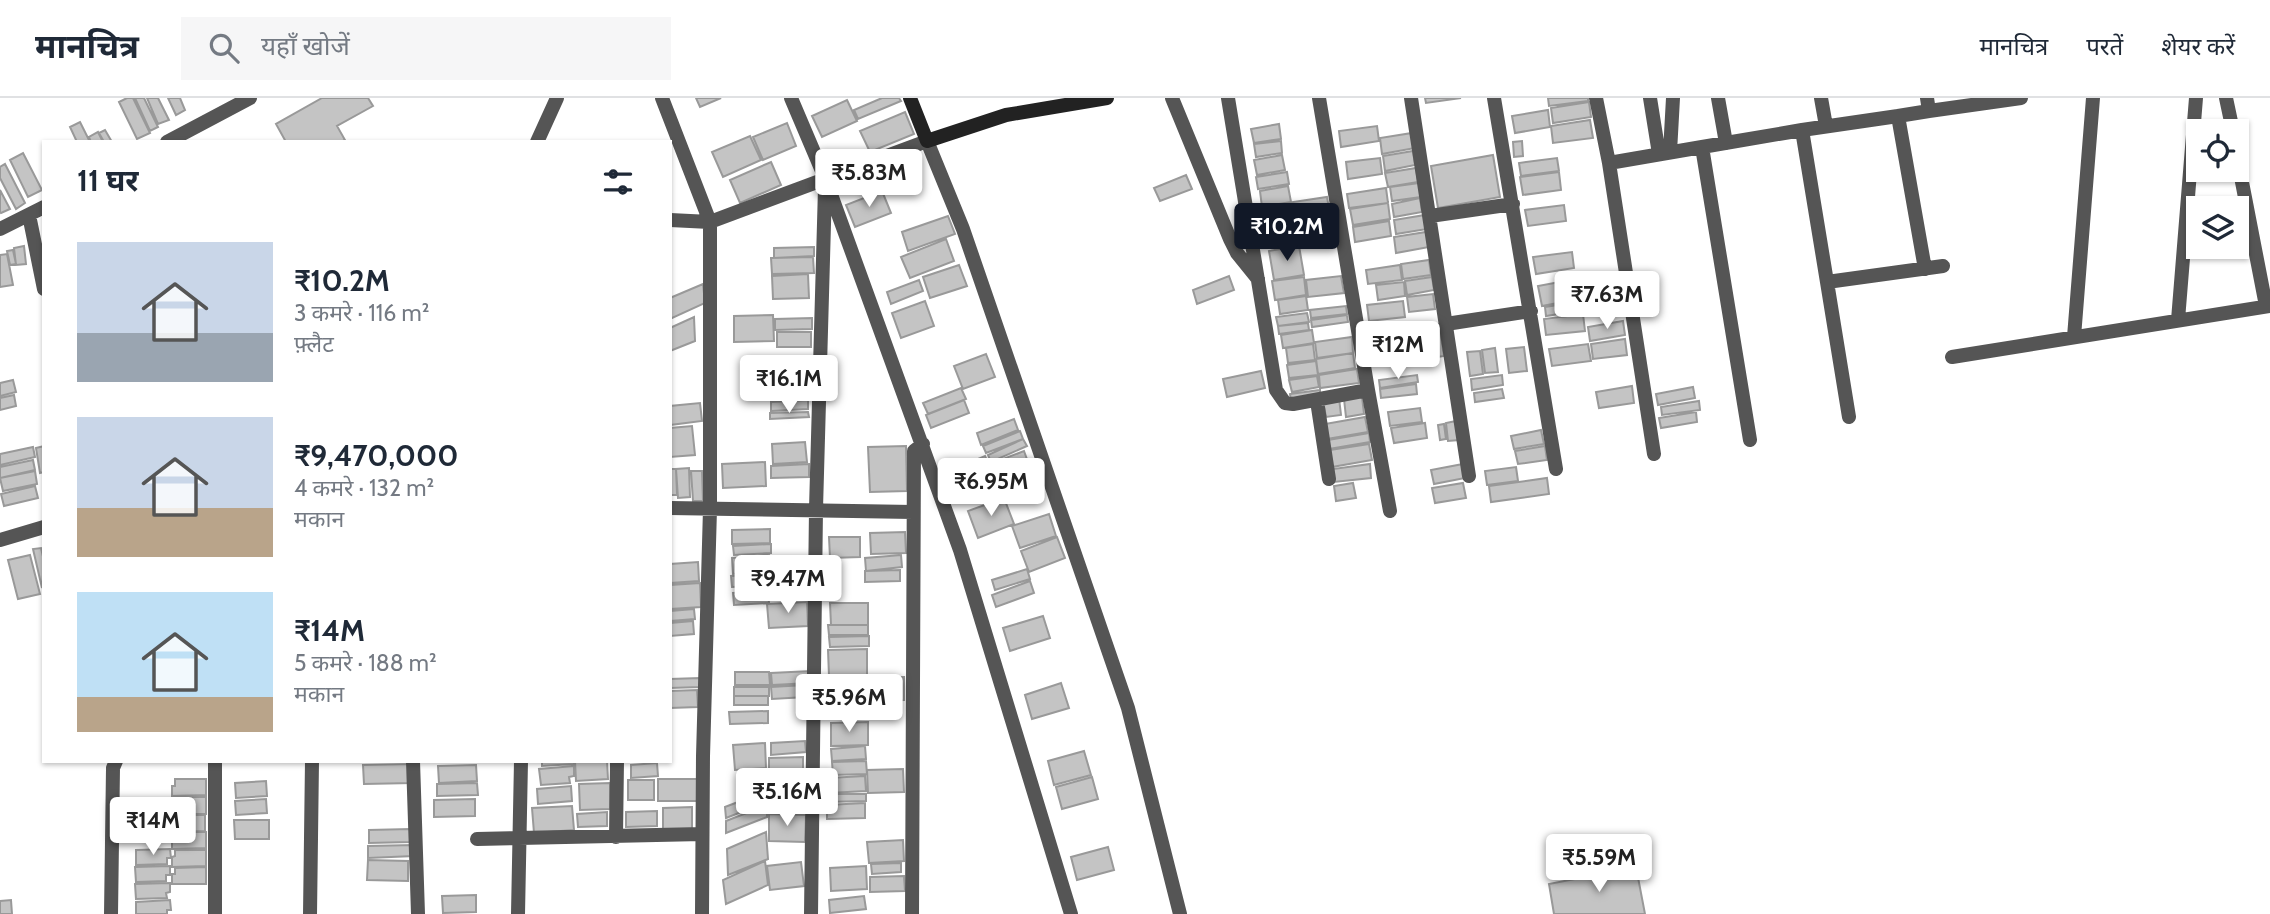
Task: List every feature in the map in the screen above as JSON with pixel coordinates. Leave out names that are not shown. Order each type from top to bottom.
[{"type":"street","points":[[171,140],[250,98]]},
{"type":"street","points":[[538,140],[557,98]]},
{"type":"street","points":[[662,98],[710,222],[710,509],[702,914]]},
{"type":"street","points":[[791,98],[825,178],[960,550],[1071,914]]},
{"type":"street","points":[[909,98],[963,229],[1128,709],[1180,914]]},
{"type":"street","points":[[672,220],[710,222],[927,141],[1006,115],[1108,98]]},
{"type":"street","points":[[1172,98],[1230,239],[1237,253],[1259,281]]},
{"type":"street","points":[[1228,98],[1276,390],[1285,403],[1293,404],[1368,390]]},
{"type":"street","points":[[1319,98],[1390,511]]},
{"type":"street","points":[[1411,98],[1469,476]]},
{"type":"street","points":[[1494,98],[1556,469]]},
{"type":"street","points":[[1596,98],[1609,163],[1654,454]]},
{"type":"street","points":[[1650,98],[1664,153]]},
{"type":"street","points":[[1664,153],[1672,98]]},
{"type":"street","points":[[1718,98],[1727,143]]},
{"type":"street","points":[[1821,98],[1826,126]]},
{"type":"street","points":[[1609,163],[1898,116],[1928,105],[2021,98]]},
{"type":"street","points":[[2074,337],[2093,98]]},
{"type":"street","points":[[2178,320],[2196,98]]},
{"type":"street","points":[[2226,98],[2230,119]]},
{"type":"street","points":[[1898,116],[1925,269]]},
{"type":"street","points":[[1802,130],[1849,417]]},
{"type":"street","points":[[1702,147],[1750,440]]},
{"type":"street","points":[[811,914],[816,509],[825,178]]},
{"type":"street","points":[[1952,357],[2268,306],[2242,182]]},
{"type":"street","points":[[1430,216],[1513,204]]},
{"type":"street","points":[[0,229],[42,208]]},
{"type":"street","points":[[29,215],[42,279]]},
{"type":"street","points":[[1827,282],[1943,266]]},
{"type":"street","points":[[1446,324],[1531,311]]},
{"type":"street","points":[[1317,401],[1329,479]]},
{"type":"street","points":[[912,914],[914,451],[923,444]]},
{"type":"street","points":[[672,508],[913,512]]},
{"type":"street","points":[[0,540],[42,528]]},
{"type":"street","points":[[111,914],[115,763]]},
{"type":"street","points":[[215,763],[215,914]]},
{"type":"street","points":[[310,914],[312,763]]},
{"type":"street","points":[[413,763],[418,914]]},
{"type":"street","points":[[518,914],[521,763]]},
{"type":"street","points":[[616,837],[617,763]]},
{"type":"street","points":[[477,839],[702,834]]},
{"type":"building","points":[[133,98],[150,133],[137,139],[119,102]]},
{"type":"building","points":[[135,98],[144,98],[158,127],[150,131]]},
{"type":"building","points":[[147,98],[158,98],[169,120],[158,124]]},
{"type":"building","points":[[168,98],[180,98],[185,110],[176,115]]},
{"type":"building","points":[[322,98],[368,98],[373,106],[337,126],[345,140],[285,140],[276,124]]},
{"type":"building","points":[[696,98],[721,98],[700,107]]},
{"type":"building","points":[[882,98],[899,98],[901,101],[858,119],[854,110]]},
{"type":"building","points":[[1425,98],[1461,98],[1426,103]]},
{"type":"building","points":[[1548,98],[1588,98],[1588,101],[1549,106]]},
{"type":"building","points":[[847,100],[857,121],[822,137],[812,116]]},
{"type":"building","points":[[1589,102],[1591,117],[1553,123],[1551,108]]},
{"type":"building","points":[[1548,110],[1550,127],[1515,133],[1512,116]]},
{"type":"building","points":[[905,112],[914,134],[870,152],[860,131]]},
{"type":"building","points":[[1590,120],[1593,138],[1553,143],[1551,126]]},
{"type":"building","points":[[80,122],[89,140],[76,140],[70,127]]},
{"type":"building","points":[[787,123],[796,146],[763,160],[753,137]]},
{"type":"building","points":[[1279,124],[1281,139],[1254,143],[1251,129]]},
{"type":"building","points":[[1377,126],[1379,141],[1341,147],[1339,131]]},
{"type":"building","points":[[105,130],[111,140],[103,140],[99,133]]},
{"type":"building","points":[[98,132],[102,140],[90,140],[89,137]]},
{"type":"building","points":[[1412,133],[1415,148],[1382,154],[1380,138]]},
{"type":"building","points":[[750,136],[761,160],[723,177],[712,152]]},
{"type":"building","points":[[1281,141],[1282,153],[1256,157],[1254,144]]},
{"type":"building","points":[[1522,141],[1523,156],[1514,157],[1513,142]]},
{"type":"building","points":[[1413,151],[1415,165],[1385,171],[1383,156]]},
{"type":"building","points":[[23,153],[42,190],[28,197],[10,160]]},
{"type":"building","points":[[1282,155],[1285,170],[1257,175],[1254,160]]},
{"type":"building","points":[[1493,155],[1500,197],[1438,208],[1431,166]]},
{"type":"building","points":[[1380,158],[1382,174],[1348,179],[1346,162]]},
{"type":"building","points":[[1557,158],[1559,171],[1521,176],[1519,163]]},
{"type":"building","points":[[771,162],[781,185],[740,203],[730,180]]},
{"type":"building","points":[[5,164],[25,203],[16,209],[0,178],[0,167]]},
{"type":"building","points":[[1416,168],[1418,182],[1388,187],[1385,173]]},
{"type":"building","points":[[1287,172],[1289,184],[1258,189],[1256,177]]},
{"type":"building","points":[[1559,172],[1561,190],[1523,195],[1520,177]]},
{"type":"building","points":[[1186,175],[1192,189],[1160,201],[1154,188]]},
{"type":"building","points":[[1419,183],[1421,197],[1392,201],[1390,187]]},
{"type":"building","points":[[1288,186],[1291,202],[1262,207],[1260,191]]},
{"type":"building","points":[[1386,188],[1388,203],[1349,208],[1347,194]]},
{"type":"building","points":[[0,190],[10,209],[1,213],[0,212]]},
{"type":"building","points":[[882,191],[891,213],[855,227],[846,205]]},
{"type":"building","points":[[1327,197],[1330,214],[1296,219],[1293,202]]},
{"type":"building","points":[[1420,198],[1422,212],[1394,217],[1392,204]]},
{"type":"building","points":[[1388,203],[1390,219],[1353,225],[1350,209]]},
{"type":"building","points":[[1291,204],[1293,216],[1265,220],[1263,208]]},
{"type":"building","points":[[1564,205],[1566,221],[1528,226],[1525,210]]},
{"type":"building","points":[[1425,215],[1427,229],[1396,234],[1394,220]]},
{"type":"building","points":[[948,216],[955,234],[908,251],[902,232]]},
{"type":"building","points":[[1294,217],[1296,234],[1266,238],[1264,222]]},
{"type":"building","points":[[1389,221],[1391,236],[1355,242],[1353,227]]},
{"type":"building","points":[[1426,232],[1429,247],[1396,253],[1394,237]]},
{"type":"building","points":[[946,239],[954,261],[910,278],[901,257]]},
{"type":"building","points":[[24,246],[26,264],[16,265],[14,248]]},
{"type":"building","points":[[1299,246],[1304,275],[1274,280],[1269,251]]},
{"type":"building","points":[[814,247],[814,256],[774,258],[774,248]]},
{"type":"building","points":[[13,250],[16,264],[10,265],[7,251]]},
{"type":"building","points":[[1572,252],[1574,268],[1536,274],[1533,257]]},
{"type":"building","points":[[7,254],[13,285],[0,287],[0,255]]},
{"type":"building","points":[[813,257],[814,273],[772,274],[771,258]]},
{"type":"building","points":[[1429,260],[1431,275],[1403,279],[1401,264]]},
{"type":"building","points":[[959,265],[967,286],[930,298],[923,277]]},
{"type":"building","points":[[1400,265],[1402,280],[1368,284],[1366,270]]},
{"type":"building","points":[[808,274],[809,298],[773,299],[772,276]]},
{"type":"building","points":[[1229,276],[1234,290],[1197,304],[1193,290]]},
{"type":"building","points":[[1341,276],[1344,293],[1308,297],[1306,280]]},
{"type":"building","points":[[1304,277],[1306,295],[1275,300],[1272,281]]},
{"type":"building","points":[[1432,277],[1434,290],[1407,295],[1405,281]]},
{"type":"building","points":[[1576,279],[1579,299],[1542,306],[1538,286]]},
{"type":"building","points":[[919,280],[923,291],[891,304],[887,292]]},
{"type":"building","points":[[1404,282],[1405,296],[1378,300],[1376,285]]},
{"type":"building","points":[[703,284],[705,303],[672,318],[672,297]]},
{"type":"building","points":[[1433,294],[1435,309],[1409,312],[1407,297]]},
{"type":"building","points":[[1306,296],[1308,310],[1280,314],[1278,300]]},
{"type":"building","points":[[925,301],[934,326],[901,338],[892,313]]},
{"type":"building","points":[[1403,301],[1405,317],[1369,321],[1367,305]]},
{"type":"building","points":[[1583,301],[1585,310],[1546,316],[1545,307]]},
{"type":"building","points":[[1346,306],[1347,314],[1311,318],[1310,310]]},
{"type":"building","points":[[1307,313],[1309,322],[1278,326],[1276,317]]},
{"type":"building","points":[[1583,314],[1585,331],[1546,335],[1544,319]]},
{"type":"building","points":[[773,315],[774,341],[734,342],[734,316]]},
{"type":"building","points":[[1347,315],[1348,322],[1312,327],[1311,320]]},
{"type":"building","points":[[694,317],[695,341],[672,350],[672,327]]},
{"type":"building","points":[[812,318],[812,329],[775,330],[775,319]]},
{"type":"building","points":[[1623,321],[1625,335],[1590,341],[1588,327]]},
{"type":"building","points":[[1308,323],[1309,330],[1279,334],[1278,326]]},
{"type":"building","points":[[1439,324],[1444,356],[1412,361],[1407,329]]},
{"type":"building","points":[[1312,330],[1314,343],[1283,348],[1281,335]]},
{"type":"building","points":[[777,332],[811,332],[811,347],[777,347]]},
{"type":"building","points":[[1352,337],[1353,353],[1317,358],[1315,342]]},
{"type":"building","points":[[1625,339],[1627,355],[1593,359],[1591,344]]},
{"type":"building","points":[[1313,344],[1315,360],[1288,363],[1286,348]]},
{"type":"building","points":[[1588,344],[1591,361],[1552,366],[1549,349]]},
{"type":"building","points":[[1524,347],[1527,371],[1509,373],[1506,349]]},
{"type":"building","points":[[1495,348],[1498,372],[1485,373],[1482,350]]},
{"type":"building","points":[[1480,351],[1483,374],[1470,376],[1467,352]]},
{"type":"building","points":[[1353,353],[1355,368],[1318,374],[1316,359]]},
{"type":"building","points":[[986,354],[995,377],[963,389],[954,366]]},
{"type":"building","points":[[1316,361],[1318,375],[1289,378],[1287,365]]},
{"type":"building","points":[[1357,369],[1359,383],[1320,388],[1319,375]]},
{"type":"building","points":[[1261,371],[1265,388],[1227,397],[1223,379]]},
{"type":"building","points":[[1417,375],[1418,382],[1380,388],[1379,380]]},
{"type":"building","points":[[1502,375],[1503,385],[1472,390],[1471,379]]},
{"type":"building","points":[[812,376],[813,389],[774,390],[774,378]]},
{"type":"building","points":[[1317,376],[1319,387],[1292,392],[1289,380]]},
{"type":"building","points":[[13,380],[16,392],[0,396],[0,383]]},
{"type":"building","points":[[1416,384],[1417,394],[1381,398],[1380,389]]},
{"type":"building","points":[[1632,386],[1634,403],[1599,408],[1596,392]]},
{"type":"building","points":[[1693,387],[1695,398],[1658,405],[1656,394]]},
{"type":"building","points":[[961,388],[966,399],[928,414],[923,403]]},
{"type":"building","points":[[1502,389],[1504,398],[1475,402],[1474,393]]},
{"type":"building","points":[[1320,390],[1320,397],[1291,401],[1290,394]]},
{"type":"building","points":[[811,392],[811,399],[775,401],[774,394]]},
{"type":"building","points":[[14,395],[16,406],[0,410],[0,398]]},
{"type":"building","points":[[1362,397],[1364,414],[1346,417],[1344,399]]},
{"type":"building","points":[[1339,398],[1341,415],[1326,417],[1323,401]]},
{"type":"building","points":[[808,400],[808,409],[771,411],[771,402]]},
{"type":"building","points":[[964,400],[969,413],[931,428],[926,415]]},
{"type":"building","points":[[1699,401],[1700,410],[1662,415],[1661,407]]},
{"type":"building","points":[[700,403],[702,421],[672,425],[672,406]]},
{"type":"building","points":[[1420,408],[1422,422],[1390,426],[1388,412]]},
{"type":"building","points":[[808,412],[809,417],[770,419],[770,413]]},
{"type":"building","points":[[1696,412],[1697,422],[1661,428],[1659,418]]},
{"type":"building","points":[[1365,417],[1368,432],[1327,439],[1325,424]]},
{"type":"building","points":[[1014,419],[1018,430],[981,445],[977,433]]},
{"type":"building","points":[[1456,421],[1459,440],[1448,441],[1446,423]]},
{"type":"building","points":[[1425,423],[1427,438],[1394,443],[1391,428]]},
{"type":"building","points":[[1444,424],[1446,439],[1440,440],[1438,425]]},
{"type":"building","points":[[692,426],[695,455],[672,457],[672,428]]},
{"type":"building","points":[[1541,430],[1544,444],[1514,449],[1511,436]]},
{"type":"building","points":[[1020,431],[1023,439],[986,453],[983,446]]},
{"type":"building","points":[[1369,433],[1370,442],[1329,449],[1328,440]]},
{"type":"building","points":[[1023,439],[1027,446],[991,462],[988,455]]},
{"type":"building","points":[[805,442],[807,462],[773,464],[772,444]]},
{"type":"building","points":[[1369,444],[1372,460],[1332,467],[1330,450]]},
{"type":"building","points":[[42,446],[40,473],[36,448]]},
{"type":"building","points":[[906,446],[907,491],[870,492],[868,447]]},
{"type":"building","points":[[1545,446],[1547,460],[1518,464],[1515,451]]},
{"type":"building","points":[[33,447],[35,457],[0,465],[0,454]]},
{"type":"building","points":[[1024,451],[1029,465],[995,478],[990,464]]},
{"type":"building","points":[[985,456],[988,463],[951,478],[949,471]]},
{"type":"building","points":[[33,460],[35,470],[0,478],[0,467]]},
{"type":"building","points":[[765,462],[766,486],[723,488],[722,464]]},
{"type":"building","points":[[809,464],[809,477],[771,478],[771,466]]},
{"type":"building","points":[[1370,464],[1371,478],[1334,482],[1333,469]]},
{"type":"building","points":[[1463,464],[1465,478],[1434,484],[1431,470]]},
{"type":"building","points":[[987,465],[992,477],[960,491],[954,479]]},
{"type":"building","points":[[1030,466],[1039,486],[1005,500],[997,480]]},
{"type":"building","points":[[1516,467],[1518,481],[1487,485],[1485,471]]},
{"type":"building","points":[[689,468],[690,497],[678,498],[676,469]]},
{"type":"building","points":[[672,469],[676,469],[677,495],[672,495]]},
{"type":"building","points":[[35,471],[37,484],[3,491],[0,478]]},
{"type":"building","points":[[691,471],[702,471],[703,501],[693,501]]},
{"type":"building","points":[[1547,478],[1549,494],[1491,502],[1489,486]]},
{"type":"building","points":[[1353,483],[1356,498],[1336,501],[1334,486]]},
{"type":"building","points":[[1463,483],[1466,498],[1435,503],[1432,488]]},
{"type":"building","points":[[35,486],[38,498],[4,506],[1,494]]},
{"type":"building","points":[[1004,498],[1014,524],[978,538],[968,511]]},
{"type":"building","points":[[1049,514],[1056,536],[1020,548],[1012,526]]},
{"type":"building","points":[[770,529],[770,543],[732,544],[732,530]]},
{"type":"building","points":[[905,532],[906,553],[871,554],[870,533]]},
{"type":"building","points":[[829,537],[860,537],[860,557],[830,558]]},
{"type":"building","points":[[1057,537],[1065,558],[1029,572],[1021,551]]},
{"type":"building","points":[[771,544],[771,553],[734,555],[733,546]]},
{"type":"building","points":[[41,548],[42,588],[33,549]]},
{"type":"building","points":[[30,555],[40,594],[18,599],[8,560]]},
{"type":"building","points":[[769,555],[770,571],[733,574],[732,558]]},
{"type":"building","points":[[901,555],[902,567],[866,571],[865,558]]},
{"type":"building","points":[[698,562],[699,581],[672,583],[672,564]]},
{"type":"building","points":[[1027,569],[1030,579],[995,590],[992,580]]},
{"type":"building","points":[[900,570],[900,581],[865,582],[865,571]]},
{"type":"building","points":[[775,574],[775,585],[732,587],[731,576]]},
{"type":"building","points":[[1030,581],[1034,593],[996,607],[992,595]]},
{"type":"building","points":[[700,583],[701,607],[672,609],[672,585]]},
{"type":"building","points":[[768,591],[769,603],[734,605],[733,593]]},
{"type":"building","points":[[807,602],[808,626],[769,628],[767,604]]},
{"type":"building","points":[[830,603],[868,603],[868,625],[831,625]]},
{"type":"building","points":[[694,609],[695,619],[672,621],[672,611]]},
{"type":"building","points":[[1043,616],[1050,638],[1010,651],[1003,628]]},
{"type":"building","points":[[693,621],[694,634],[672,636],[672,623]]},
{"type":"building","points":[[828,625],[868,625],[868,635],[829,635]]},
{"type":"building","points":[[869,636],[869,646],[830,647],[829,637]]},
{"type":"building","points":[[867,649],[867,675],[829,676],[828,650]]},
{"type":"building","points":[[811,671],[811,683],[772,685],[771,673]]},
{"type":"building","points":[[735,672],[769,672],[770,685],[735,685]]},
{"type":"building","points":[[904,677],[904,700],[866,701],[865,678]]},
{"type":"building","points":[[700,678],[701,687],[672,688],[672,679]]},
{"type":"building","points":[[1061,683],[1069,708],[1032,719],[1025,695]]},
{"type":"building","points":[[805,685],[806,697],[772,699],[771,687]]},
{"type":"building","points":[[734,687],[769,687],[769,696],[734,696]]},
{"type":"building","points":[[697,690],[698,707],[672,708],[672,691]]},
{"type":"building","points":[[734,696],[768,696],[768,705],[734,705]]},
{"type":"building","points":[[768,711],[768,723],[730,724],[729,712]]},
{"type":"building","points":[[868,722],[868,745],[831,746],[831,723]]},
{"type":"building","points":[[805,741],[806,752],[771,755],[771,743]]},
{"type":"building","points":[[765,743],[766,768],[735,770],[733,745]]},
{"type":"building","points":[[865,746],[866,759],[832,761],[831,749]]},
{"type":"building","points":[[1084,751],[1091,775],[1054,785],[1048,761]]},
{"type":"building","points":[[803,757],[803,769],[769,771],[769,758]]},
{"type":"building","points":[[866,761],[867,774],[833,775],[832,762]]},
{"type":"building","points":[[542,763],[574,763],[574,764],[542,766]]},
{"type":"building","points":[[575,763],[607,763],[608,779],[576,781]]},
{"type":"building","points":[[657,763],[658,776],[631,778],[631,765]]},
{"type":"building","points":[[412,764],[412,783],[364,784],[363,765]]},
{"type":"building","points":[[476,765],[477,781],[439,783],[438,766]]},
{"type":"building","points":[[574,766],[574,776],[569,777],[570,783],[541,785],[539,769]]},
{"type":"building","points":[[903,769],[904,792],[868,793],[867,770]]},
{"type":"building","points":[[865,776],[866,791],[829,793],[828,778]]},
{"type":"building","points":[[1092,777],[1098,799],[1062,809],[1056,787]]},
{"type":"building","points":[[175,779],[206,779],[206,795],[172,796]]},
{"type":"building","points":[[658,779],[697,779],[697,801],[658,801]]},
{"type":"building","points":[[628,780],[654,780],[654,800],[628,800]]},
{"type":"building","points":[[266,781],[267,796],[236,798],[235,783]]},
{"type":"building","points":[[477,783],[478,795],[437,796],[437,784]]},
{"type":"building","points":[[610,783],[610,809],[580,810],[579,784]]},
{"type":"building","points":[[571,786],[572,801],[538,804],[537,789]]},
{"type":"building","points":[[804,788],[806,811],[785,813],[783,790]]},
{"type":"building","points":[[767,791],[767,802],[726,818],[725,807]]},
{"type":"building","points":[[827,794],[866,794],[866,801],[827,802]]},
{"type":"building","points":[[175,797],[206,797],[206,814],[172,814],[172,804],[176,804]]},
{"type":"building","points":[[266,799],[267,813],[236,815],[235,801]]},
{"type":"building","points":[[475,799],[475,816],[434,817],[434,800]]},
{"type":"building","points":[[865,803],[865,818],[827,819],[827,805]]},
{"type":"building","points":[[767,805],[767,817],[726,833],[726,821]]},
{"type":"building","points":[[572,806],[574,830],[534,833],[532,808]]},
{"type":"building","points":[[692,807],[692,830],[663,831],[663,808]]},
{"type":"building","points":[[657,811],[657,826],[626,827],[626,812]]},
{"type":"building","points":[[607,812],[607,826],[578,827],[577,814]]},
{"type":"building","points":[[769,814],[806,815],[805,842],[769,841]]},
{"type":"building","points":[[174,815],[205,815],[205,831],[171,832]]},
{"type":"building","points":[[234,820],[269,820],[269,839],[235,839]]},
{"type":"building","points":[[410,829],[410,842],[369,843],[369,830]]},
{"type":"building","points":[[175,832],[206,832],[206,848],[172,849]]},
{"type":"building","points":[[766,832],[768,859],[728,875],[727,849]]},
{"type":"building","points":[[903,840],[904,861],[869,863],[867,842]]},
{"type":"building","points":[[414,845],[414,856],[368,858],[368,846]]},
{"type":"building","points":[[1108,847],[1114,870],[1077,880],[1071,857]]},
{"type":"building","points":[[170,849],[171,858],[167,858],[167,864],[136,865],[136,850]]},
{"type":"building","points":[[175,850],[206,850],[206,866],[172,867]]},
{"type":"building","points":[[368,860],[408,861],[408,881],[367,880]]},
{"type":"building","points":[[765,861],[768,885],[726,904],[723,880]]},
{"type":"building","points":[[801,862],[804,886],[770,890],[767,866]]},
{"type":"building","points":[[901,863],[901,872],[872,874],[871,864]]},
{"type":"building","points":[[170,866],[170,875],[166,875],[166,881],[136,882],[135,867]]},
{"type":"building","points":[[866,866],[867,889],[831,891],[830,868]]},
{"type":"building","points":[[206,867],[206,884],[172,884],[175,868]]},
{"type":"building","points":[[1636,867],[1645,914],[1554,914],[1549,884]]},
{"type":"building","points":[[904,876],[905,891],[870,892],[870,877]]},
{"type":"building","points":[[170,883],[167,898],[136,899],[135,884]]},
{"type":"building","points":[[476,895],[476,912],[443,913],[442,896]]},
{"type":"building","points":[[864,896],[866,909],[830,913],[829,900]]},
{"type":"building","points":[[11,900],[12,914],[0,914],[0,901]]},
{"type":"building","points":[[170,900],[171,910],[167,910],[167,914],[136,914],[136,902]]}]
